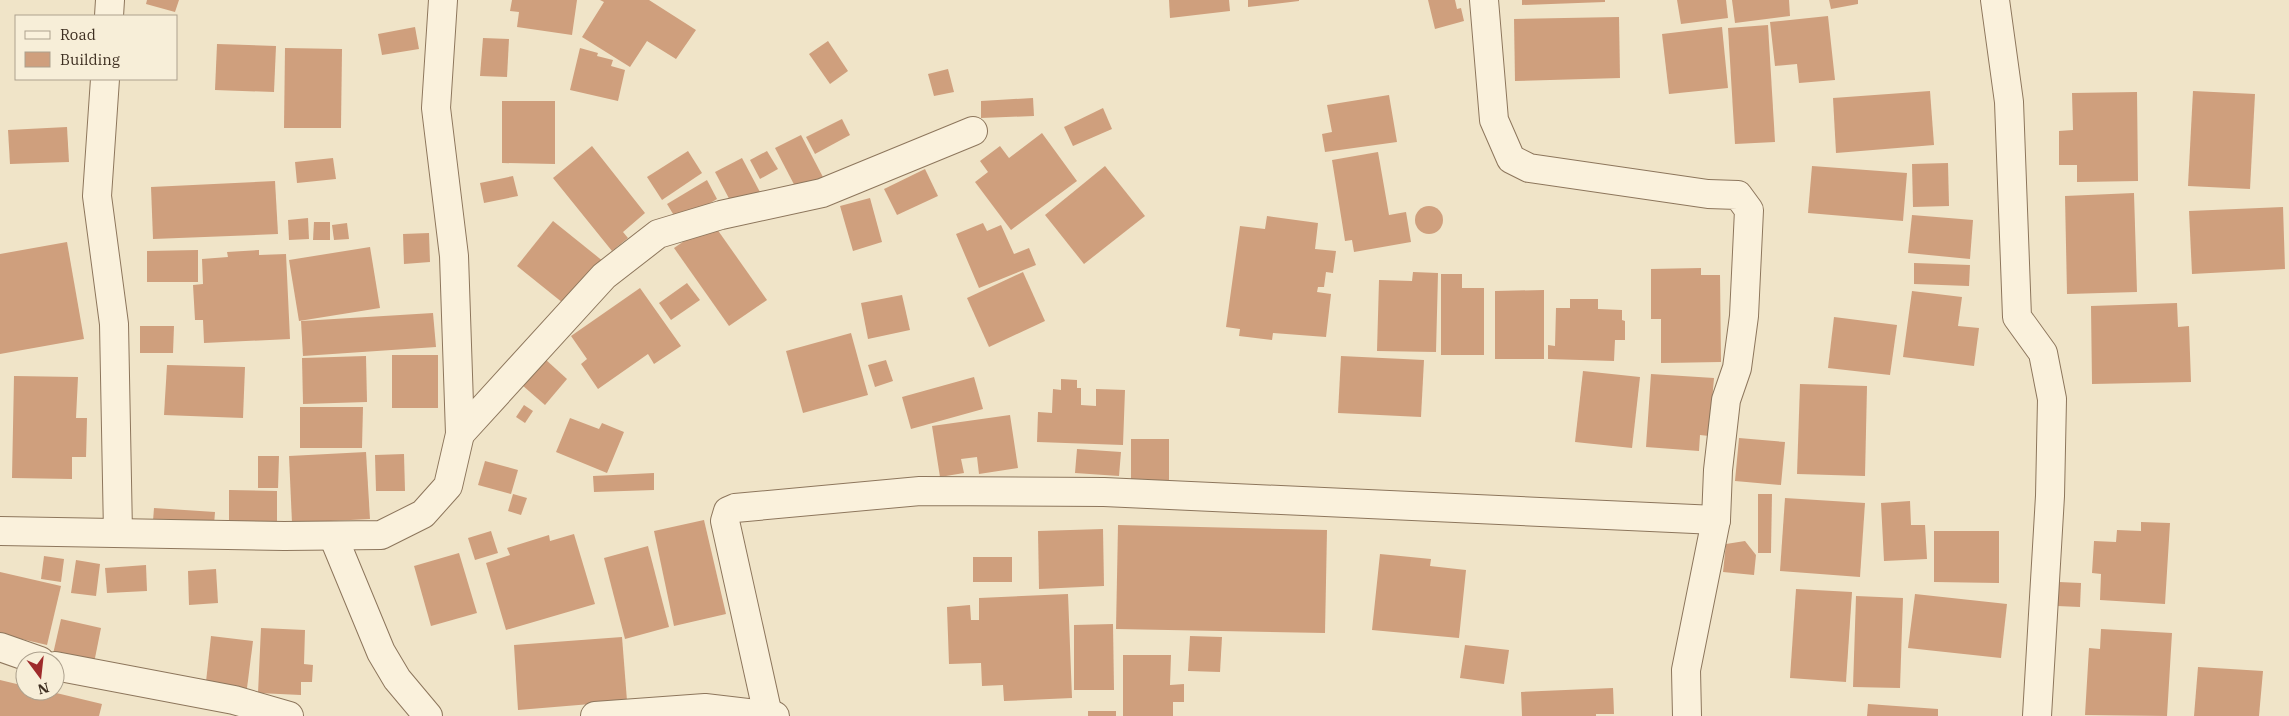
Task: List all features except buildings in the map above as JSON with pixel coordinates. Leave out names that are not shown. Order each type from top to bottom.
[{"type":"street","points":[[109,15],[110,0]]},
{"type":"street","points":[[0,531],[333,536],[381,535],[423,514],[448,486],[460,434],[454,256],[436,108],[443,0]]},
{"type":"street","points":[[1484,0],[1494,120],[1511,158],[1530,168],[1708,194],[1738,195],[1749,210],[1744,316],[1738,368],[1726,400],[1716,520],[1686,670],[1687,716]]},
{"type":"street","points":[[1995,0],[2009,102],[2017,317],[2043,353],[2052,399],[2050,496],[2037,716]]},
{"type":"street","points":[[105,80],[97,196],[114,324],[118,533]]},
{"type":"street","points":[[460,434],[604,276],[658,234],[721,215],[822,194],[973,131]]},
{"type":"street","points":[[595,716],[705,712],[772,715],[725,521],[728,511],[736,508],[920,490],[1085,492],[1716,520]]},
{"type":"street","points":[[333,536],[380,652],[397,679],[428,716]]},
{"type":"street","points":[[0,647],[15,652]]},
{"type":"street","points":[[65,668],[234,700],[289,716]]}]
